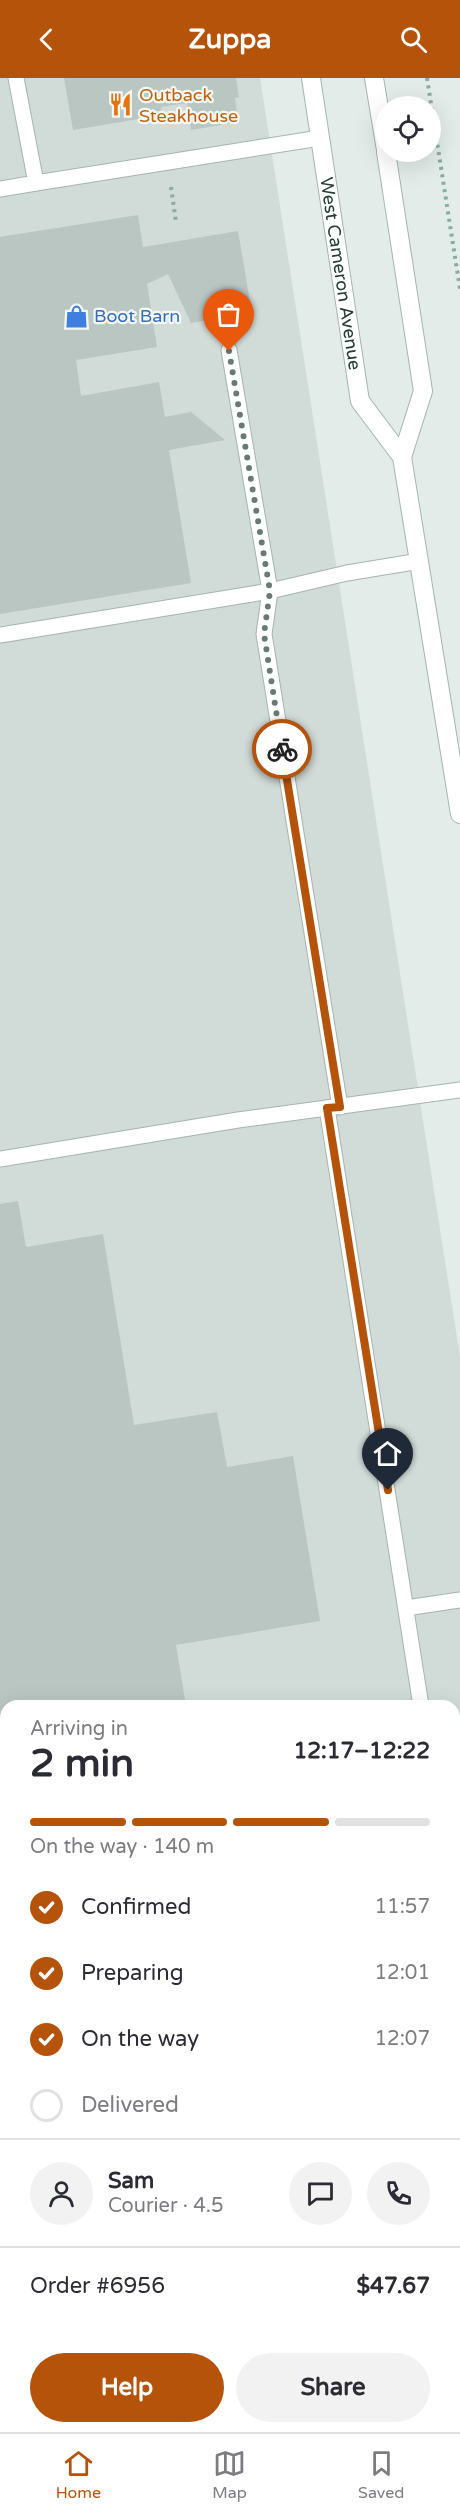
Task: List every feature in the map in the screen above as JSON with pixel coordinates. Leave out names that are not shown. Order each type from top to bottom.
[{"type":"street","name":"West Cameron Avenue","points":[[310,78],[360,401],[402,457],[460,814]]},
{"type":"street","name":"West Cameron Avenue","points":[[374,78],[377,96]]},
{"type":"street","name":"West Cameron Avenue","points":[[388,162],[423,391],[402,457]]},
{"type":"lane","points":[[16,78],[36,183]]},
{"type":"lane","points":[[0,189],[320,138]]},
{"type":"lane","points":[[229,351],[270,591],[264,634],[420,1700]]},
{"type":"lane","points":[[0,635],[270,591],[347,573],[420,561]]},
{"type":"lane","points":[[0,1159],[238,1120],[460,1090]]},
{"type":"lane","points":[[406,1608],[460,1600]]},
{"type":"path","points":[[427,78],[460,289]]},
{"type":"path","points":[[171,185],[176,222]]},
{"type":"shaded area","points":[[0,78],[260,78],[460,1357],[460,1700],[0,1700]]},
{"type":"building","name":"Outback Steakhouse","points":[[64,78],[236,78],[239,97],[235,98],[238,122],[191,130],[187,103],[161,107],[162,115],[73,130]]},
{"type":"building","points":[[138,215],[143,247],[238,231],[252,313],[191,323],[168,274],[147,284],[157,347],[76,360],[81,396],[159,382],[165,417],[191,412],[225,440],[169,450],[191,583],[0,614],[0,237]]},
{"type":"building","points":[[18,1201],[26,1247],[103,1234],[134,1425],[217,1412],[227,1467],[293,1456],[320,1621],[176,1645],[185,1700],[0,1700],[0,1204]]},
{"type":"way so far","points":[[229,351],[270,591],[264,634],[282,749]]},
{"type":"place","name":"Outback Steakhouse","points":[[121,105]]},
{"type":"place","name":"Boot Barn","points":[[76,316]]},
{"type":"route","points":[[282,749],[340,1107],[327,1108],[388,1490]]}]
